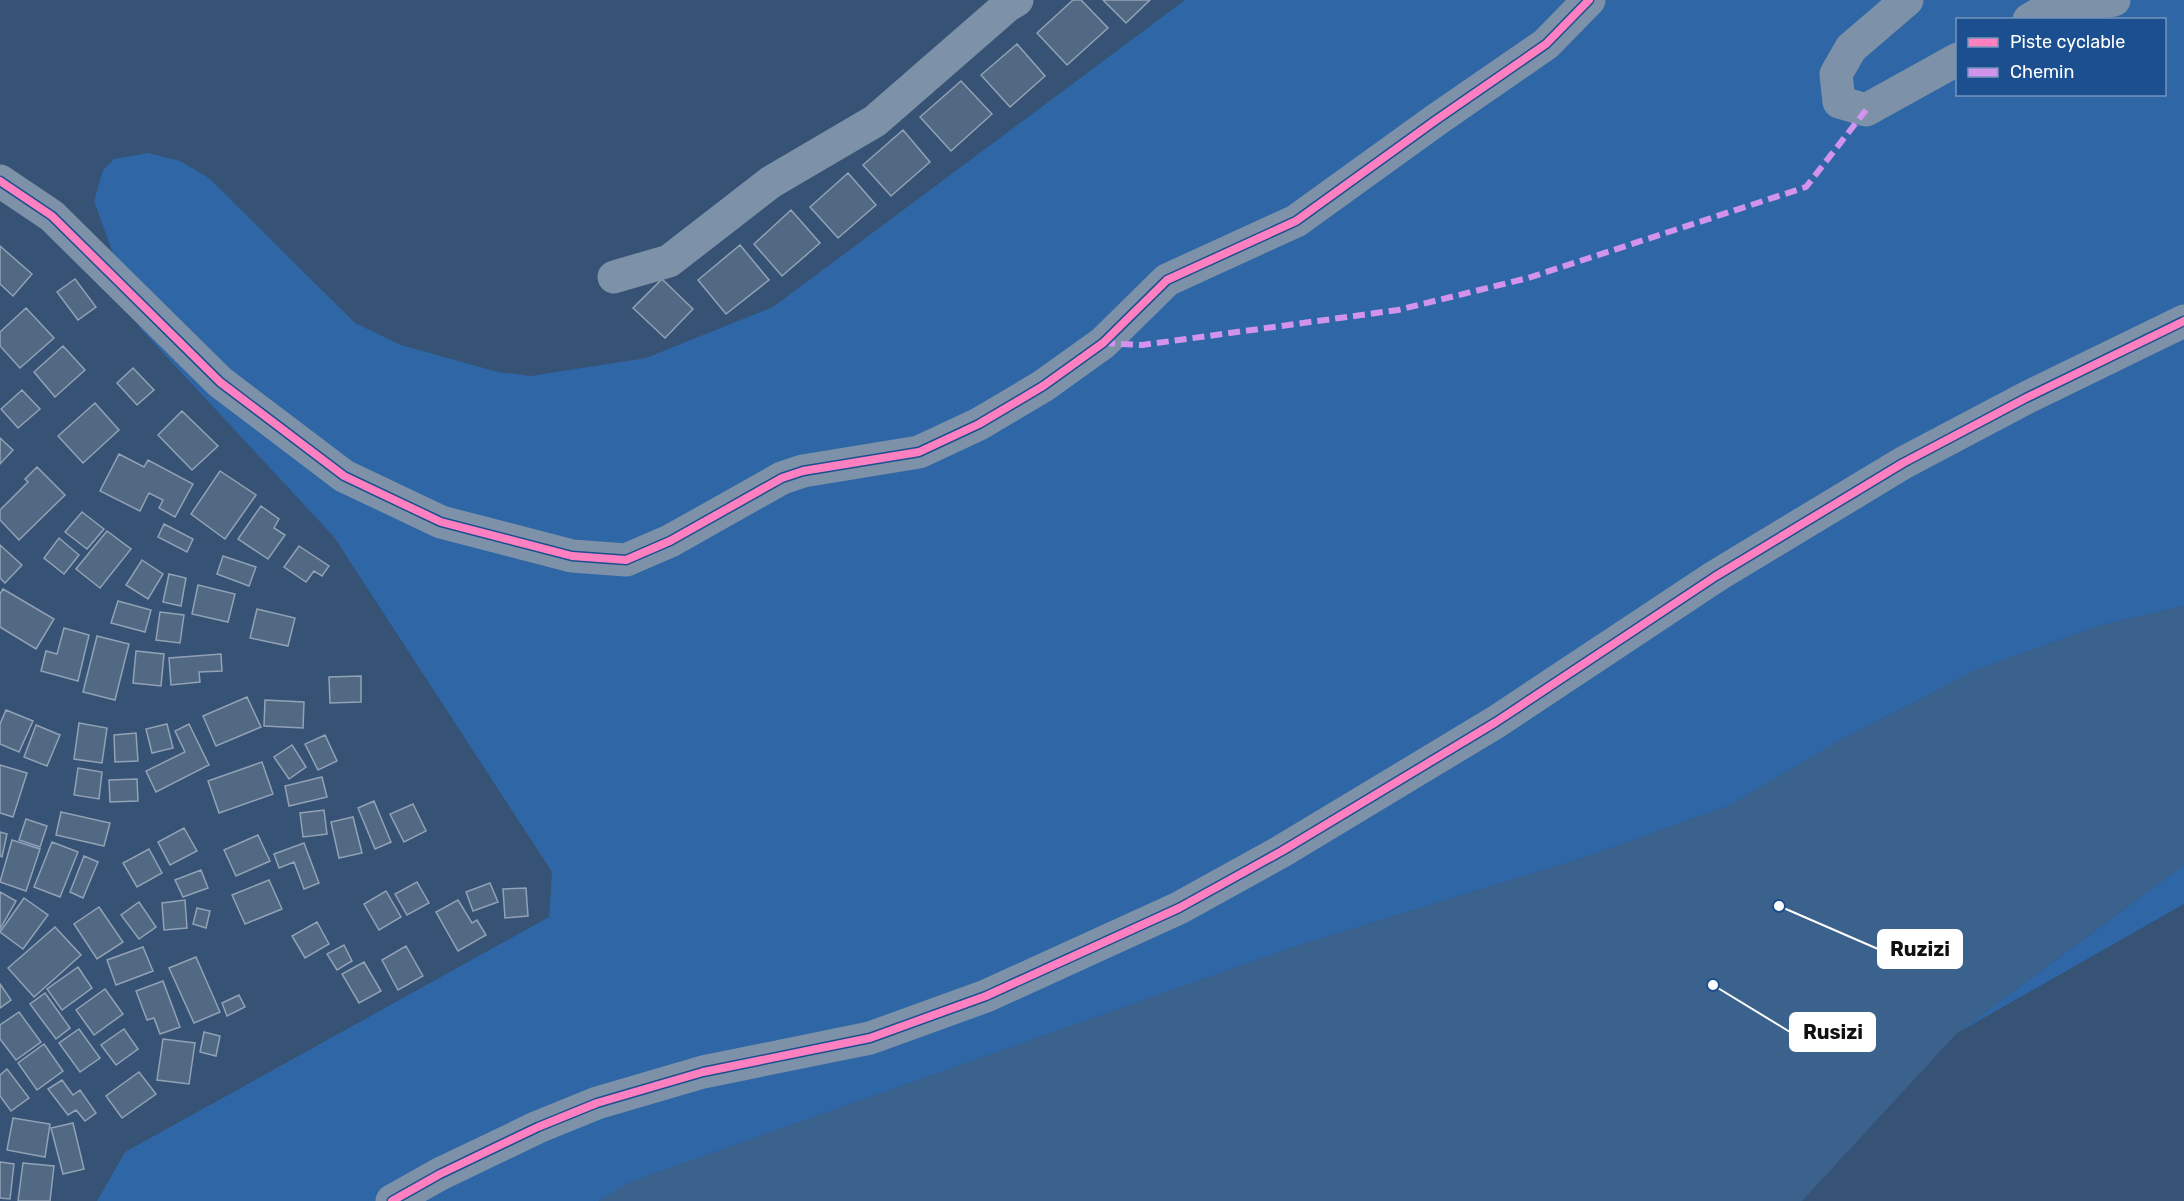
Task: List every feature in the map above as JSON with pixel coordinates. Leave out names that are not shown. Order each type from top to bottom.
[{"type":"street","points":[[614,278],[669,261],[771,182],[875,122],[1007,6],[1017,0]]},
{"type":"street","points":[[0,181],[52,216],[220,382],[344,476],[441,522],[572,556],[627,560],[670,541],[782,478],[803,471],[919,452],[979,424],[1043,386],[1103,343],[1167,280],[1296,221],[1546,44],[1589,0]]},
{"type":"street","points":[[1907,0],[1851,48],[1836,74],[1839,102],[1866,110],[1956,60]]},
{"type":"street","points":[[2032,18],[2049,8],[2114,0]]},
{"type":"street","points":[[392,1201],[440,1174],[538,1127],[597,1103],[704,1072],[870,1038],[986,996],[1179,908],[1282,851],[1496,722],[1716,576],[1904,463],[2026,398],[2184,321]]},
{"type":"shaded area","points":[[1185,0],[2184,0],[2184,606],[2098,626],[1974,671],[1830,746],[1731,805],[1583,858],[1297,946],[628,1183],[599,1201],[97,1201],[125,1152],[549,917],[552,872],[334,537],[140,328],[94,201],[103,170],[114,159],[148,153],[180,161],[209,178],[355,323],[401,345],[498,372],[531,376],[646,358],[773,307]]},
{"type":"shaded area","points":[[2184,606],[2184,865],[1957,1033],[1802,1201],[599,1201],[628,1183],[1297,946],[1583,858],[1731,805],[1830,746],[1974,671],[2098,626]]},
{"type":"shaded area","points":[[2184,865],[2184,904],[1957,1033]]},
{"type":"building","points":[[1073,0],[1081,0],[1108,28],[1067,65],[1037,33]]},
{"type":"building","points":[[1103,0],[1150,0],[1126,23]]},
{"type":"building","points":[[1017,44],[1045,76],[1010,107],[981,75]]},
{"type":"building","points":[[961,81],[992,114],[951,151],[920,117]]},
{"type":"building","points":[[903,130],[930,162],[891,196],[863,165]]},
{"type":"building","points":[[848,173],[876,205],[838,238],[810,207]]},
{"type":"building","points":[[791,210],[820,243],[782,276],[754,244]]},
{"type":"building","points":[[740,245],[769,280],[726,314],[698,280]]},
{"type":"building","points":[[0,246],[32,274],[13,296],[0,284]]},
{"type":"building","points":[[75,279],[96,307],[78,320],[57,292]]},
{"type":"building","points":[[662,279],[693,309],[665,338],[633,308]]},
{"type":"building","points":[[26,308],[54,338],[20,368],[0,346],[0,332]]},
{"type":"building","points":[[63,346],[85,370],[55,397],[34,372]]},
{"type":"building","points":[[133,368],[154,390],[137,405],[117,383]]},
{"type":"building","points":[[22,390],[40,409],[18,428],[1,409]]},
{"type":"building","points":[[95,403],[119,430],[83,463],[58,436]]},
{"type":"building","points":[[182,411],[218,446],[192,470],[158,435]]},
{"type":"building","points":[[0,438],[13,450],[0,464]]},
{"type":"building","points":[[119,454],[144,467],[148,460],[193,484],[175,517],[159,508],[163,500],[149,493],[140,511],[100,491]]},
{"type":"building","points":[[37,467],[65,495],[19,540],[0,520],[0,510],[28,482],[25,479]]},
{"type":"building","points":[[220,471],[256,495],[225,539],[191,514]]},
{"type":"building","points":[[261,506],[279,519],[274,528],[285,535],[268,559],[238,539]]},
{"type":"building","points":[[82,512],[104,529],[87,549],[65,532]]},
{"type":"building","points":[[164,524],[193,539],[187,552],[158,537]]},
{"type":"building","points":[[107,531],[131,549],[100,588],[76,569]]},
{"type":"building","points":[[59,538],[79,555],[64,574],[44,558]]},
{"type":"building","points":[[0,545],[22,565],[5,583],[0,578]]},
{"type":"building","points":[[299,546],[329,566],[322,576],[314,571],[306,582],[284,567]]},
{"type":"building","points":[[223,556],[256,567],[249,586],[217,574]]},
{"type":"building","points":[[142,560],[163,574],[148,599],[126,585]]},
{"type":"building","points":[[169,574],[186,578],[181,606],[163,602]]},
{"type":"building","points":[[198,585],[235,594],[228,622],[192,614]]},
{"type":"building","points":[[3,589],[54,619],[36,649],[0,627],[0,594]]},
{"type":"building","points":[[118,601],[151,610],[145,632],[111,623]]},
{"type":"building","points":[[257,609],[295,618],[288,646],[250,638]]},
{"type":"building","points":[[160,612],[184,615],[180,643],[156,640]]},
{"type":"building","points":[[64,628],[89,635],[78,681],[41,671],[46,651],[57,654]]},
{"type":"building","points":[[97,636],[129,644],[115,700],[83,692]]},
{"type":"building","points":[[136,651],[164,654],[161,686],[133,683]]},
{"type":"building","points":[[221,654],[222,671],[199,672],[200,682],[171,685],[169,658]]},
{"type":"building","points":[[361,676],[361,702],[330,703],[329,677]]},
{"type":"building","points":[[247,697],[261,727],[216,746],[203,716]]},
{"type":"building","points":[[265,700],[304,702],[303,728],[264,726]]},
{"type":"building","points":[[6,710],[33,721],[19,752],[0,744],[0,724]]},
{"type":"building","points":[[79,723],[107,728],[102,763],[74,759]]},
{"type":"building","points":[[167,724],[173,748],[152,753],[146,729]]},
{"type":"building","points":[[189,724],[209,765],[156,792],[146,771],[185,752],[175,731]]},
{"type":"building","points":[[36,725],[60,735],[47,766],[24,757]]},
{"type":"building","points":[[136,733],[138,761],[115,762],[114,735]]},
{"type":"building","points":[[325,735],[337,761],[318,770],[305,744]]},
{"type":"building","points":[[292,745],[306,767],[289,779],[274,757]]},
{"type":"building","points":[[262,762],[273,794],[219,813],[208,781]]},
{"type":"building","points":[[0,765],[27,773],[13,817],[0,813]]},
{"type":"building","points":[[78,768],[102,772],[99,799],[74,795]]},
{"type":"building","points":[[322,777],[327,797],[289,806],[285,786]]},
{"type":"building","points":[[137,779],[138,801],[110,802],[109,780]]},
{"type":"building","points":[[374,801],[391,842],[375,849],[358,808]]},
{"type":"building","points":[[413,804],[426,831],[404,842],[390,814]]},
{"type":"building","points":[[324,810],[327,834],[303,837],[300,813]]},
{"type":"building","points":[[61,812],[110,823],[104,846],[56,835]]},
{"type":"building","points":[[353,817],[362,853],[339,858],[331,822]]},
{"type":"building","points":[[26,819],[47,826],[40,847],[19,840]]},
{"type":"building","points":[[184,828],[197,851],[170,865],[158,842]]},
{"type":"building","points":[[0,832],[7,834],[2,857],[0,856]]},
{"type":"building","points":[[258,835],[270,861],[236,876],[224,850]]},
{"type":"building","points":[[12,840],[40,849],[26,891],[0,882]]},
{"type":"building","points":[[52,842],[78,852],[60,897],[34,887]]},
{"type":"building","points":[[304,843],[319,883],[304,889],[294,862],[279,868],[274,854]]},
{"type":"building","points":[[149,849],[162,873],[137,887],[123,863]]},
{"type":"building","points":[[84,856],[98,862],[83,898],[70,892]]},
{"type":"building","points":[[201,870],[208,888],[183,897],[175,880]]},
{"type":"building","points":[[269,880],[282,909],[245,924],[232,895]]},
{"type":"building","points":[[417,882],[429,903],[407,915],[395,894]]},
{"type":"building","points":[[490,883],[498,902],[473,911],[466,892]]},
{"type":"building","points":[[526,888],[528,916],[505,918],[503,889]]},
{"type":"building","points":[[386,891],[401,917],[379,930],[364,904]]},
{"type":"building","points":[[0,892],[16,901],[0,929]]},
{"type":"building","points":[[24,898],[48,915],[23,949],[0,932]]},
{"type":"building","points":[[185,900],[187,928],[164,930],[162,903]]},
{"type":"building","points":[[458,900],[472,923],[477,920],[486,935],[458,951],[436,912]]},
{"type":"building","points":[[139,902],[156,927],[139,939],[121,915]]},
{"type":"building","points":[[99,907],[123,942],[97,959],[74,924]]},
{"type":"building","points":[[197,908],[210,911],[206,928],[193,924]]},
{"type":"building","points":[[317,922],[329,944],[305,958],[292,936]]},
{"type":"building","points":[[55,927],[81,955],[34,997],[8,968]]},
{"type":"building","points":[[344,945],[352,961],[337,970],[327,954]]},
{"type":"building","points":[[406,946],[423,976],[398,990],[382,960]]},
{"type":"building","points":[[143,947],[153,971],[116,985],[107,960]]},
{"type":"building","points":[[196,957],[220,1012],[194,1023],[169,968]]},
{"type":"building","points":[[364,962],[381,991],[359,1003],[342,974]]},
{"type":"building","points":[[78,967],[92,988],[62,1010],[47,989]]},
{"type":"building","points":[[163,981],[180,1027],[160,1034],[154,1018],[147,1020],[136,991]]},
{"type":"building","points":[[0,984],[11,1000],[0,1008]]},
{"type":"building","points":[[105,989],[123,1014],[94,1035],[76,1010]]},
{"type":"building","points":[[45,993],[70,1028],[56,1039],[30,1004]]},
{"type":"building","points":[[239,995],[245,1007],[227,1016],[222,1003]]},
{"type":"building","points":[[19,1012],[41,1042],[16,1060],[0,1039],[0,1025]]},
{"type":"building","points":[[79,1029],[100,1058],[80,1072],[59,1043]]},
{"type":"building","points":[[124,1029],[138,1049],[116,1065],[101,1045]]},
{"type":"building","points":[[204,1032],[220,1036],[216,1056],[200,1052]]},
{"type":"building","points":[[163,1039],[195,1043],[189,1084],[157,1080]]},
{"type":"building","points":[[44,1044],[63,1071],[37,1090],[18,1063]]},
{"type":"building","points":[[7,1069],[29,1098],[11,1111],[0,1096],[0,1075]]},
{"type":"building","points":[[139,1072],[156,1094],[122,1118],[106,1096]]},
{"type":"building","points":[[62,1080],[73,1095],[80,1090],[96,1113],[85,1121],[76,1110],[68,1115],[48,1089]]},
{"type":"building","points":[[13,1118],[50,1124],[45,1157],[7,1150]]},
{"type":"building","points":[[73,1123],[84,1169],[63,1174],[51,1128]]},
{"type":"building","points":[[0,1162],[14,1164],[10,1199],[0,1198]]},
{"type":"building","points":[[23,1163],[54,1166],[50,1201],[18,1201]]},
{"type":"marked path","points":[[1103,343],[1142,345],[1398,310],[1528,278],[1806,187],[1866,110]]},
{"type":"cycle path","points":[[0,181],[52,216],[220,382],[344,476],[441,522],[572,556],[626,560],[670,541],[782,478],[803,471],[919,452],[979,424],[1043,386],[1103,343],[1167,280],[1296,221],[1546,44],[1589,0]]},
{"type":"cycle path","points":[[392,1201],[440,1174],[538,1127],[597,1103],[703,1072],[870,1038],[986,996],[1179,908],[1282,851],[1496,722],[1716,576],[1903,463],[2026,398],[2184,321]]},
{"type":"place","name":"Ruzizi","points":[[1779,906]]},
{"type":"place","name":"Rusizi","points":[[1713,985]]}]
